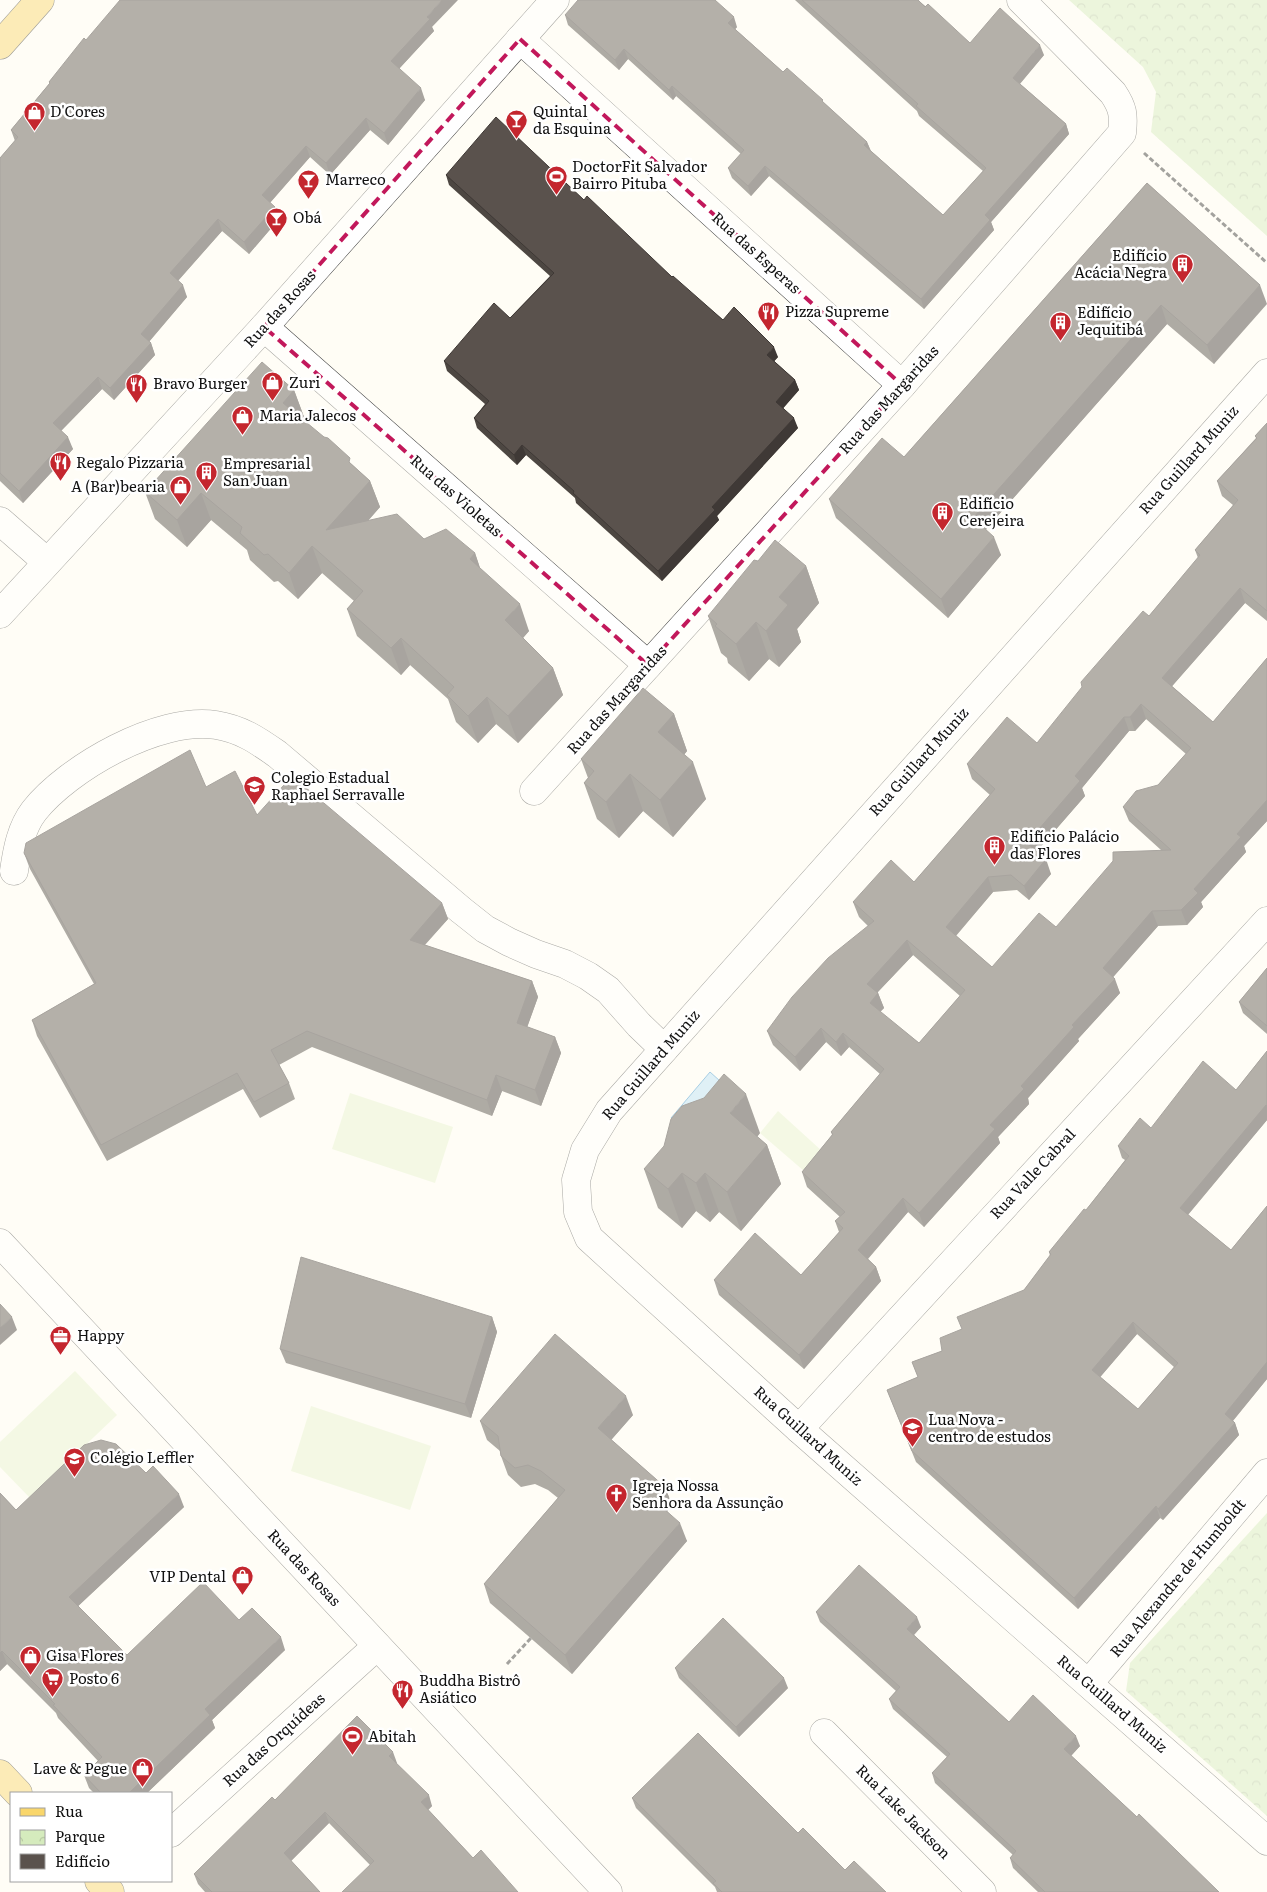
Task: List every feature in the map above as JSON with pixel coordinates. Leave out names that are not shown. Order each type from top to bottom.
[{"type":"main road","points":[[0,45],[40,0]]},
{"type":"main road","points":[[0,1774],[17,1792]]},
{"type":"street","name":"Rua das Rosas","points":[[0,614],[264,327],[555,0]]},
{"type":"street","points":[[1021,0],[1113,93],[1122,106],[1124,121],[1122,133]]},
{"type":"street","name":"Rua das Esperas","points":[[520,39],[902,385]]},
{"type":"street","name":"Rua das Margaridas","points":[[534,791],[902,385],[1122,133]]},
{"type":"street","name":"Rua das Violetas","points":[[264,327],[648,665]]},
{"type":"street","name":"Rua Guillard Muniz","points":[[1267,373],[608,1111],[584,1150],[576,1180],[578,1212],[589,1238],[799,1429],[1267,1841]]},
{"type":"street","points":[[0,521],[47,562]]},
{"type":"street","points":[[14,871],[19,840],[34,812],[58,786],[88,764],[118,748],[151,734],[182,726],[215,725],[248,734],[277,754],[461,910],[486,928],[536,954],[565,964],[588,976],[608,990],[638,1025],[664,1049]]},
{"type":"street","name":"Rua Valle Cabral","points":[[799,1429],[1267,921]]},
{"type":"street","name":"Rua das Rosas","points":[[0,1243],[608,1892]]},
{"type":"street","name":"Rua Alexandre de Humboldt","points":[[1089,1683],[1267,1472]]},
{"type":"street","name":"Rua das Orquídeas","points":[[172,1832],[377,1646]]},
{"type":"street","name":"Rua Lake Jackson","points":[[824,1733],[982,1892]]},
{"type":"path","points":[[1122,133],[1267,263]]},
{"type":"path","points":[[507,1664],[531,1638]]},
{"type":"highlighted area","points":[[520,39],[902,385],[648,665],[264,327]]},
{"type":"green space","points":[[1069,0],[1267,0],[1267,236],[1151,132],[1156,92],[1143,67]]},
{"type":"green space","points":[[350,1093],[453,1127],[435,1183],[332,1149]]},
{"type":"green space","points":[[778,1111],[822,1151],[804,1171],[760,1133]]},
{"type":"green space","points":[[75,1371],[117,1415],[30,1498],[0,1467],[0,1442]]},
{"type":"green space","points":[[311,1406],[431,1446],[410,1510],[291,1471]]},
{"type":"green space","points":[[1267,1513],[1267,1816],[1126,1691],[1130,1663]]},
{"type":"water","points":[[710,1072],[730,1090],[691,1135],[671,1118]]},
{"type":"building","points":[[120,0],[442,0],[427,17],[430,19],[391,61],[421,88],[384,133],[366,118],[326,163],[306,146],[262,195],[275,207],[244,242],[218,219],[170,273],[183,285],[141,334],[151,343],[110,388],[98,377],[53,423],[68,437],[19,491],[0,473],[0,158],[18,137],[11,130],[84,38],[86,40]]},
{"type":"building","points":[[578,0],[715,0],[734,17],[728,23],[783,72],[787,68],[823,100],[867,142],[864,145],[943,215],[986,168],[802,0],[918,0],[925,7],[928,4],[970,43],[1000,8],[1040,45],[1013,78],[1066,124],[985,215],[990,220],[921,299],[765,166],[748,186],[728,168],[744,150],[672,86],[669,90],[624,49],[615,60],[565,15]]},
{"type":"building","points":[[496,117],[584,200],[587,196],[672,277],[723,320],[734,307],[774,347],[767,355],[795,380],[776,402],[794,418],[712,507],[715,510],[658,571],[573,493],[574,491],[522,445],[514,455],[474,418],[489,401],[444,361],[494,303],[510,318],[554,273],[446,175]]},
{"type":"building","points":[[1147,183],[1260,285],[1207,345],[1161,305],[973,518],[994,537],[941,599],[829,499],[882,438],[904,457]]},
{"type":"building","points":[[262,362],[294,390],[283,403],[324,437],[328,438],[350,458],[349,462],[370,481],[326,530],[397,514],[424,539],[446,529],[475,553],[470,559],[520,604],[505,620],[553,668],[508,716],[487,697],[468,716],[447,695],[454,687],[401,638],[391,648],[347,609],[363,591],[312,546],[289,573],[268,554],[264,555],[240,533],[242,527],[201,493],[177,520],[145,492]]},
{"type":"building","points":[[1267,423],[1267,611],[1240,588],[1162,678],[1213,722],[1267,658],[1267,800],[1237,834],[1241,837],[1194,889],[1198,893],[1181,910],[1152,911],[1103,968],[1115,979],[1072,1025],[1074,1027],[1021,1086],[1024,1089],[990,1125],[995,1129],[919,1213],[903,1198],[858,1250],[876,1267],[799,1355],[714,1280],[755,1233],[801,1275],[843,1228],[835,1221],[845,1212],[802,1172],[833,1134],[831,1132],[884,1069],[843,1033],[836,1042],[821,1028],[795,1057],[767,1031],[792,997],[828,958],[874,921],[853,902],[891,860],[914,882],[995,789],[967,764],[1007,717],[1037,743],[1082,687],[1081,682],[1143,611],[1149,616],[1200,555],[1195,550],[1238,500],[1217,481],[1257,438],[1255,436]],"holes":[[[1141,704],[1191,748],[1158,785],[1136,791],[1123,807],[1171,850],[1113,852],[1113,861],[1056,927],[1039,913],[992,967],[946,927],[988,877],[1011,875],[1024,886],[1046,859],[1027,843],[1080,781],[1075,776],[1124,717],[1130,717]],[[907,940],[965,990],[919,1043],[870,1003],[878,993],[867,984]]]},
{"type":"building","points":[[775,540],[806,566],[779,597],[788,605],[766,631],[756,622],[736,644],[715,626],[717,624],[708,616],[754,560],[758,561]]},
{"type":"building","points":[[643,688],[674,714],[658,732],[693,762],[660,800],[630,774],[606,802],[584,783],[594,771],[581,759]]},
{"type":"building","points":[[190,750],[206,787],[235,771],[257,815],[292,776],[442,903],[410,940],[532,981],[517,1023],[555,1037],[535,1090],[496,1075],[487,1100],[307,1031],[271,1050],[289,1083],[254,1102],[237,1073],[101,1145],[32,1020],[96,983],[24,853],[26,843]]},
{"type":"building","points":[[1267,968],[1267,1026],[1239,1002]]},
{"type":"building","points":[[1267,1051],[1267,1106],[1180,1208],[1231,1250],[1267,1206],[1267,1362],[1225,1414],[1235,1423],[1158,1509],[1156,1506],[1074,1598],[912,1451],[887,1390],[918,1377],[912,1362],[942,1351],[940,1338],[962,1329],[957,1317],[1024,1290],[1051,1254],[1049,1252],[1084,1209],[1086,1210],[1129,1156],[1118,1146],[1140,1118],[1151,1128],[1203,1061],[1236,1090]],"holes":[[[1133,1322],[1178,1363],[1138,1409],[1092,1370]]]},
{"type":"building","points":[[724,1074],[746,1094],[730,1113],[767,1145],[727,1192],[705,1173],[696,1183],[682,1173],[668,1189],[644,1169],[664,1146],[671,1119],[682,1106],[704,1098]]},
{"type":"building","points":[[301,1257],[492,1317],[465,1404],[280,1349]]},
{"type":"building","points":[[0,1304],[12,1317],[0,1328]]},
{"type":"building","name":"Igreja Nossa Senhora da Assunção","points":[[555,1334],[626,1396],[598,1428],[665,1487],[654,1500],[680,1523],[565,1655],[484,1584],[565,1490],[541,1471],[528,1465],[515,1468],[501,1456],[498,1436],[480,1421]]},
{"type":"building","points":[[101,1440],[116,1444],[146,1473],[153,1466],[179,1494],[69,1597],[127,1655],[203,1582],[239,1620],[252,1608],[281,1637],[205,1709],[210,1715],[130,1792],[100,1792],[84,1775],[102,1757],[53,1705],[55,1704],[2,1651],[0,1653],[0,1493],[16,1510],[84,1445]]},
{"type":"building","points":[[859,1565],[917,1617],[907,1629],[1009,1722],[1033,1695],[1076,1736],[1064,1749],[1137,1817],[1139,1814],[1219,1892],[1045,1892],[1010,1858],[1016,1851],[932,1773],[950,1754],[889,1699],[900,1687],[816,1612]]},
{"type":"building","points":[[723,1618],[784,1678],[736,1727],[675,1668]]},
{"type":"building","points":[[357,1716],[393,1752],[389,1756],[429,1795],[421,1802],[473,1858],[481,1850],[518,1892],[342,1892],[374,1861],[325,1812],[284,1853],[320,1892],[212,1892],[194,1874],[272,1797],[275,1800]]},
{"type":"building","points":[[698,1733],[798,1833],[803,1828],[845,1870],[854,1861],[886,1892],[722,1892],[713,1883],[716,1881],[632,1798]]},
{"type":"place","name":"D'Cores","points":[[34,131]]},
{"type":"place","name":"Quintal da Esquina","points":[[517,140]]},
{"type":"place","name":"DoctorFit Salvador Bairro Pituba","points":[[556,195]]},
{"type":"place","name":"Marreco","points":[[309,199]]},
{"type":"place","name":"Obá","points":[[277,237]]},
{"type":"place","name":"Edifício Acácia Negra","points":[[1183,284]]},
{"type":"place","name":"Pizza Supreme","points":[[769,331]]},
{"type":"place","name":"Edifício Jequitibá","points":[[1061,341]]},
{"type":"place","name":"Zuri","points":[[273,402]]},
{"type":"place","name":"Bravo Burger","points":[[137,403]]},
{"type":"place","name":"Maria Jalecos","points":[[243,435]]},
{"type":"place","name":"Regalo Pizzaria","points":[[60,482]]},
{"type":"place","name":"Empresarial San Juan","points":[[207,492]]},
{"type":"place","name":"A (Bar)bearia","points":[[181,506]]},
{"type":"place","name":"Edifício Cerejeira","points":[[943,532]]},
{"type":"place","name":"Colegio Estadual Raphael Serravalle","points":[[255,806]]},
{"type":"place","name":"Edifício Palácio das Flores","points":[[994,865]]},
{"type":"place","name":"Happy","points":[[61,1355]]},
{"type":"place","name":"Lua Nova - centro de estudos","points":[[912,1448]]},
{"type":"place","name":"Colégio Leffler","points":[[74,1477]]},
{"type":"place","name":"Igreja Nossa Senhora da Assunção","points":[[616,1514]]},
{"type":"place","name":"VIP Dental","points":[[242,1596]]},
{"type":"place","name":"Gisa Flores","points":[[30,1675]]},
{"type":"place","name":"Posto 6","points":[[53,1698]]},
{"type":"place","name":"Buddha Bistrô Asiático","points":[[403,1709]]},
{"type":"place","name":"Abitah","points":[[352,1756]]},
{"type":"place","name":"Lave & Pegue","points":[[143,1788]]}]
